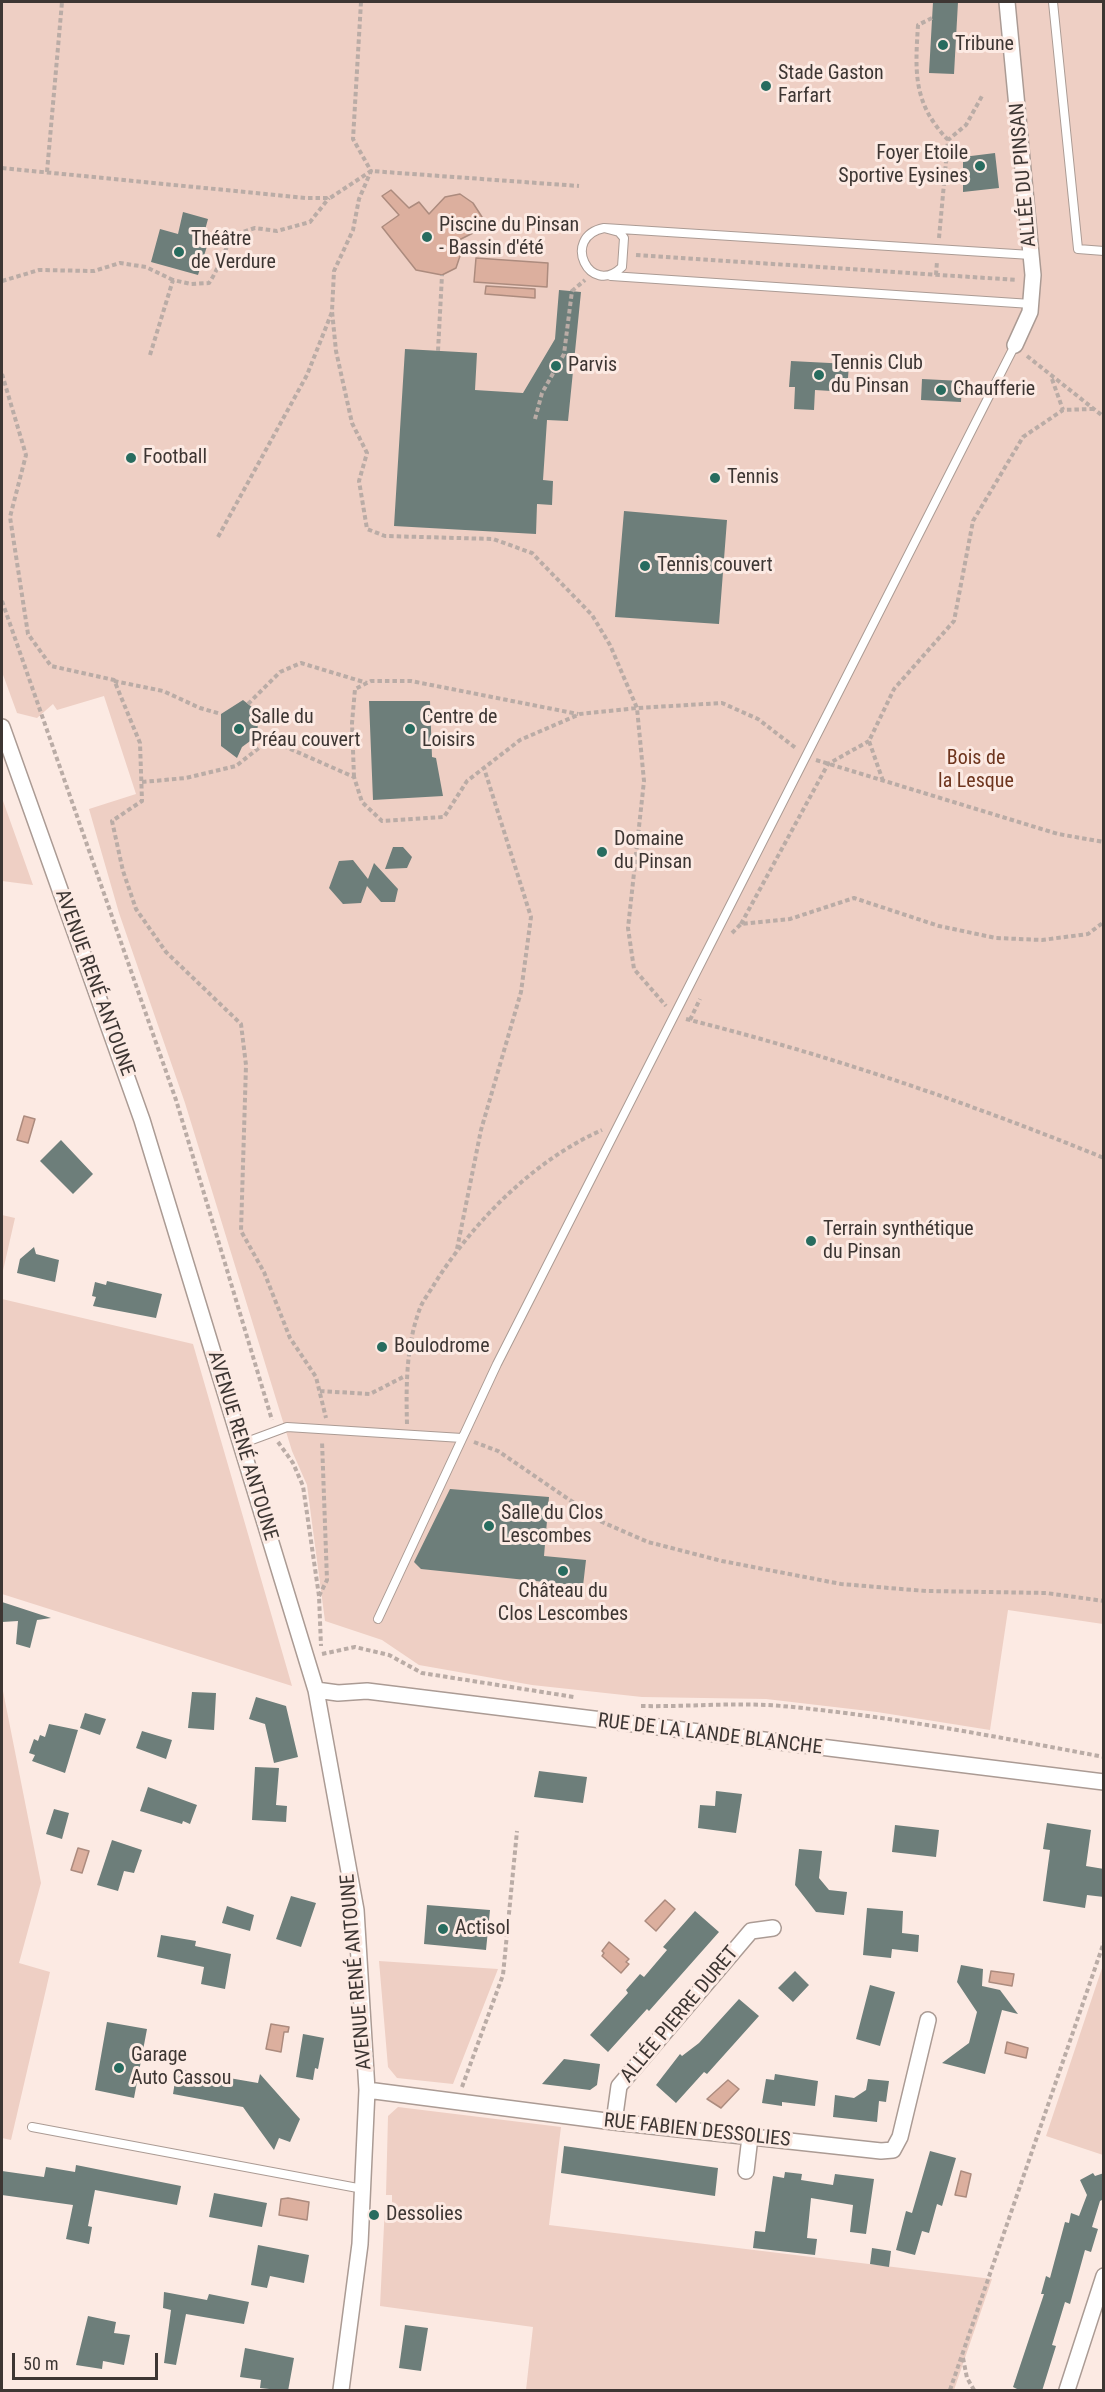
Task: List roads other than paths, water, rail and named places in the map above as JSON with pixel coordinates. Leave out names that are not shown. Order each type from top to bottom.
[{"type":"street","name":"ALLÉE DU PINSAN","points":[[1007,2],[1032,281],[1030,312],[1015,345]]},
{"type":"street","name":"AVENUE RENÉ ANTOUNE","points":[[2,727],[142,1120],[316,1690],[356,1910],[367,2090],[360,2244],[341,2391]]},
{"type":"street","name":"RUE DE LA LANDE BLANCHE","points":[[316,1690],[338,1693],[367,1691],[1104,1782]]},
{"type":"street","name":"ALLÉE PIERRE DURET","points":[[614,2122],[619,2086],[751,1932],[772,1928]]},
{"type":"street","name":"RUE FABIEN DESSOLIES","points":[[367,2090],[614,2122],[881,2151],[894,2150],[900,2137],[928,2020]]},
{"type":"street","points":[[746,2171],[750,2137]]},
{"type":"street","points":[[1067,2391],[1104,2276]]},
{"type":"lane","points":[[1053,2],[1078,249],[1104,251]]},
{"type":"lane","points":[[1031,255],[604,228],[589,233],[584,239],[583,262],[597,274],[1031,304]]},
{"type":"lane","points":[[597,274],[616,272],[622,267],[624,238],[619,232],[604,228]]},
{"type":"lane","points":[[378,1618],[462,1438],[1015,345]]},
{"type":"lane","points":[[242,1444],[287,1427],[462,1438]]},
{"type":"lane","points":[[32,2127],[363,2189]]},
{"type":"place","name":"Tribune","points":[[943,45]]},
{"type":"place","name":"Stade Gaston Farfart","points":[[766,86]]},
{"type":"place","name":"Foyer Etoile Sportive Eysines","points":[[980,166]]},
{"type":"place","name":"Piscine du Pinsan - Bassin d'été","points":[[427,237]]},
{"type":"place","name":"Théâtre de Verdure","points":[[179,252]]},
{"type":"place","name":"Parvis","points":[[556,366]]},
{"type":"place","name":"Tennis Club du Pinsan","points":[[819,375]]},
{"type":"place","name":"Chaufferie","points":[[941,390]]},
{"type":"place","name":"Football","points":[[131,458]]},
{"type":"place","name":"Tennis","points":[[715,478]]},
{"type":"place","name":"Tennis couvert","points":[[645,566]]},
{"type":"place","name":"Salle du Préau couvert","points":[[239,729]]},
{"type":"place","name":"Centre de Loisirs","points":[[410,729]]},
{"type":"place","name":"Domaine du Pinsan","points":[[602,852]]},
{"type":"place","name":"Terrain synthétique du Pinsan","points":[[811,1241]]},
{"type":"place","name":"Boulodrome","points":[[382,1347]]},
{"type":"place","name":"Salle du Clos Lescombes","points":[[489,1526]]},
{"type":"place","name":"Château du Clos Lescombes","points":[[563,1571]]},
{"type":"place","name":"Actisol","points":[[443,1929]]},
{"type":"place","name":"Garage Auto Cassou","points":[[119,2068]]},
{"type":"place","name":"Dessolies","points":[[374,2215]]},
{"type":"park label","name":"Bois de la Lesque","points":[[976,770]]}]
